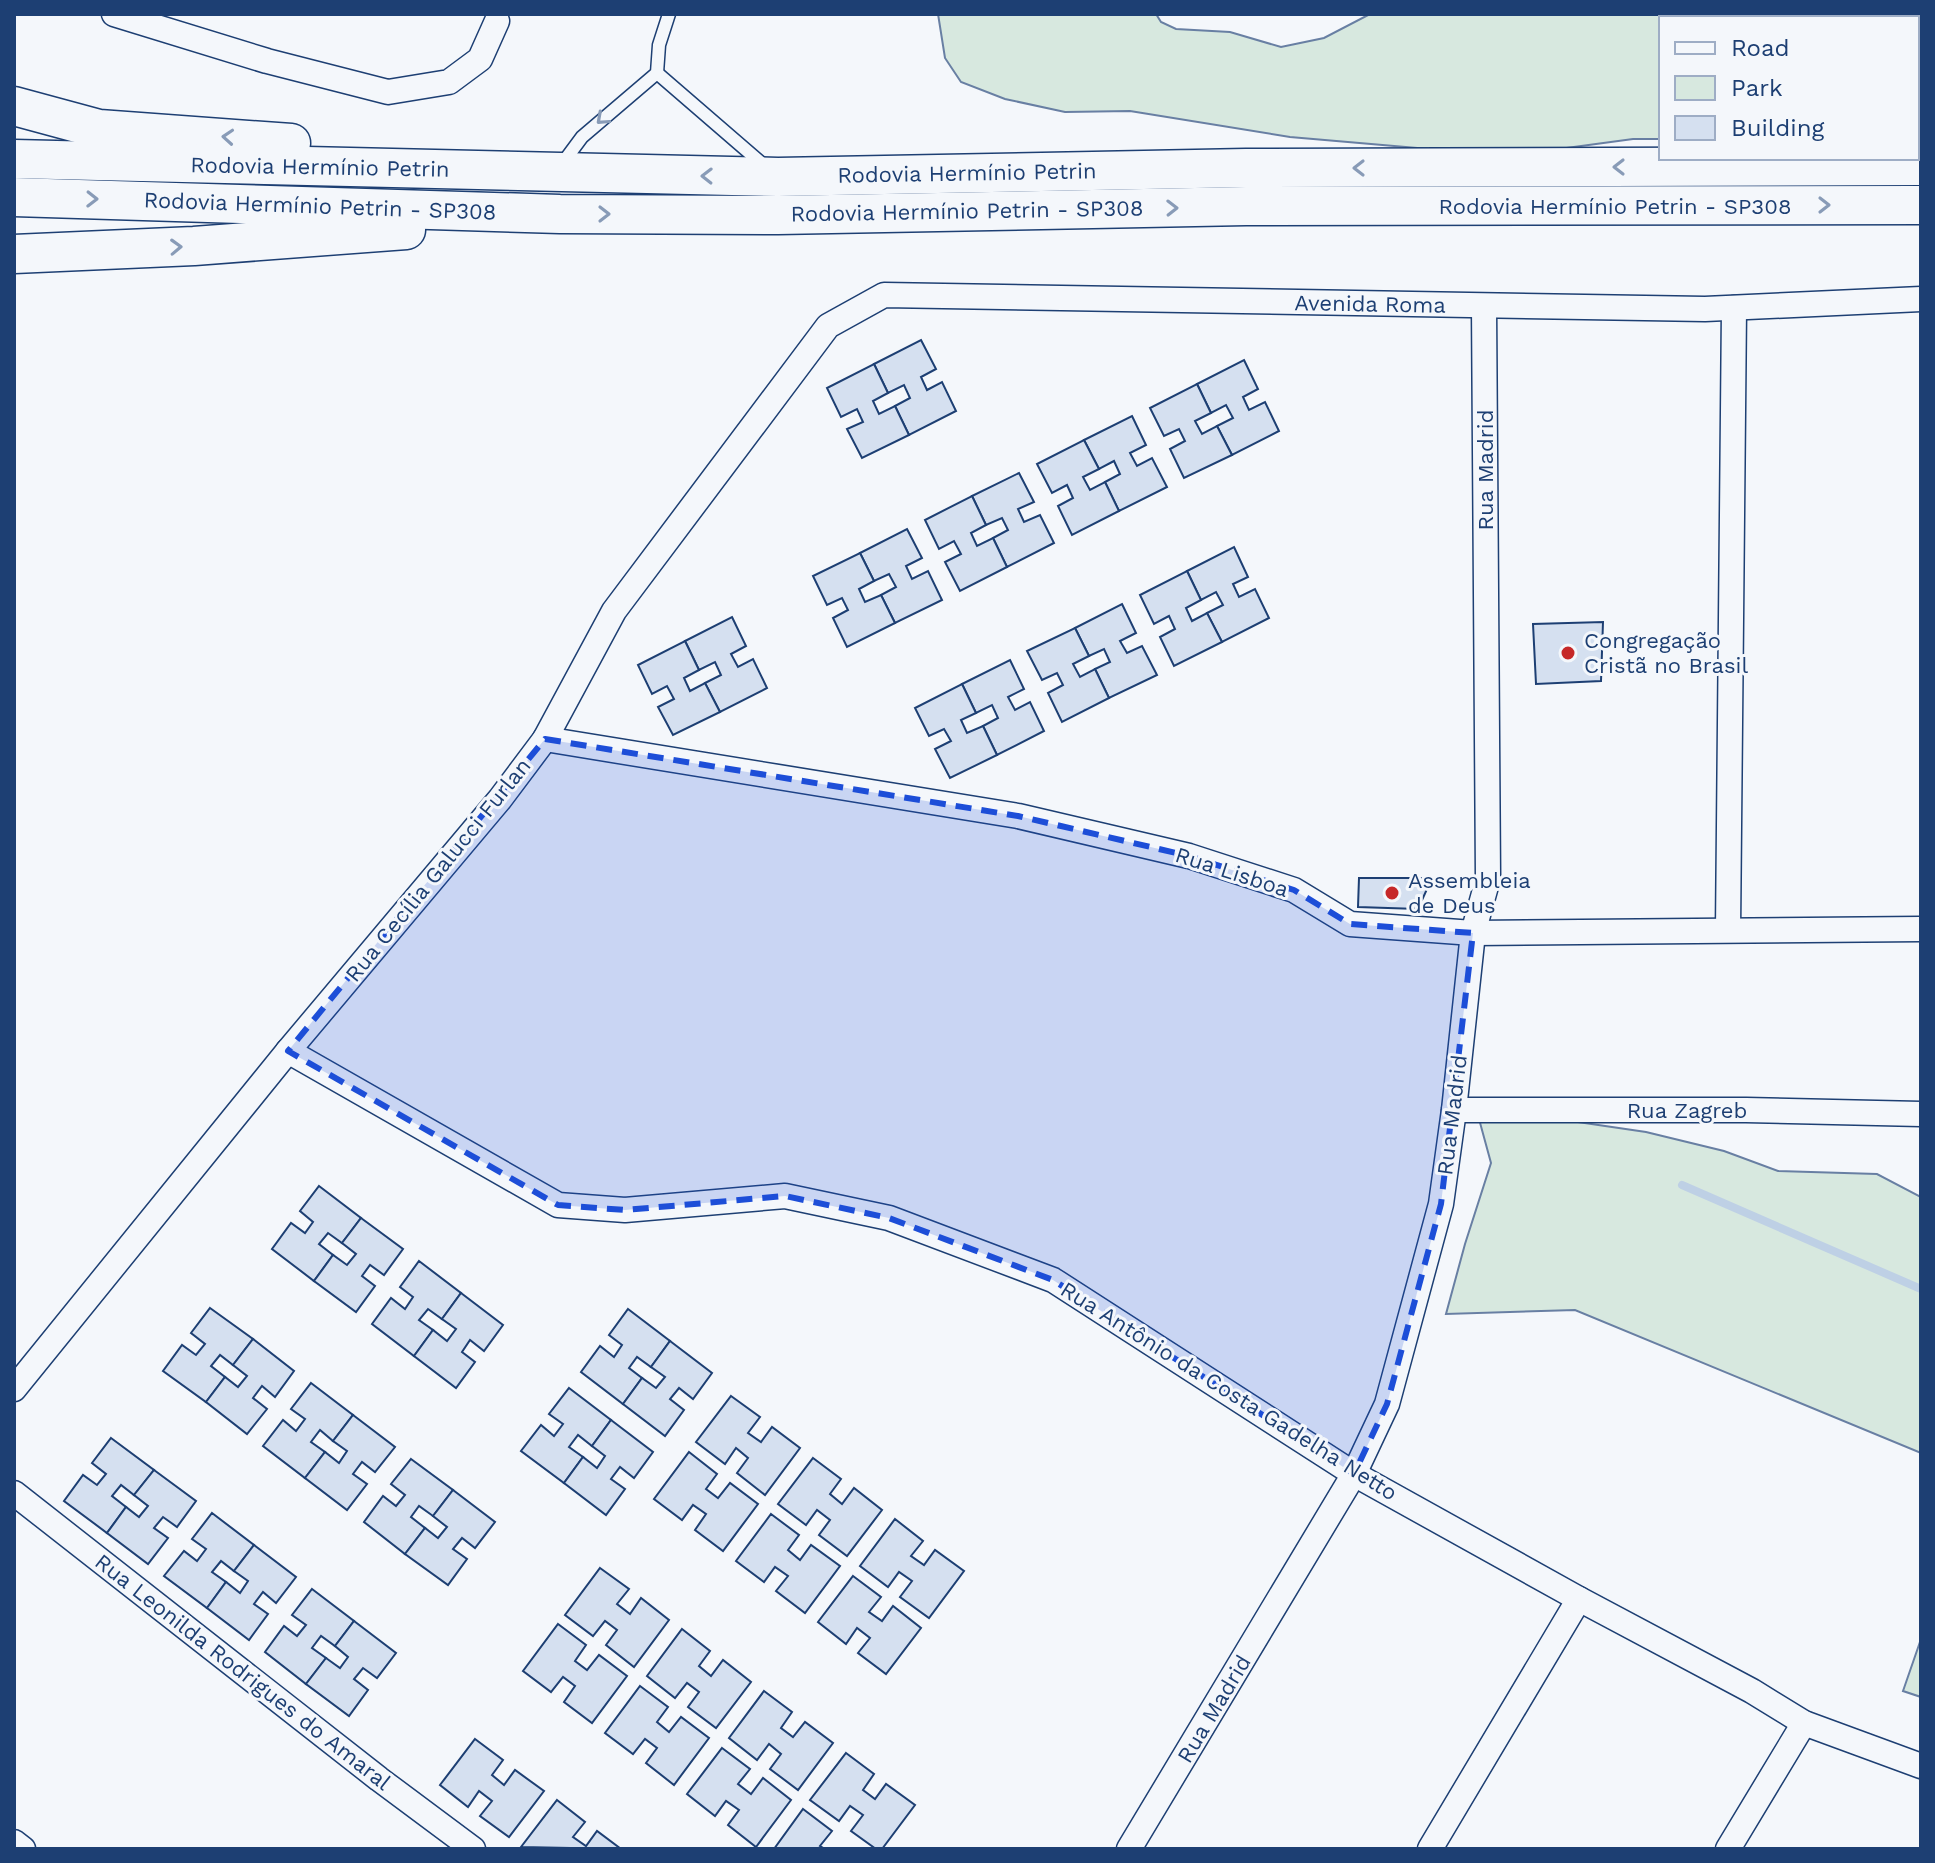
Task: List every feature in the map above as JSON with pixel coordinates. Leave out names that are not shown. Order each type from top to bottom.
[{"type":"main road","points":[[14,106],[99,129],[235,137],[460,160],[541,172]]},
{"type":"main road","name":"Rodovia Hermínio Petrin","points":[[14,159],[778,177],[1262,168],[1921,166]]},
{"type":"main road","name":"Rodovia Hermínio Petrin - SP308","points":[[14,197],[560,214],[778,215],[1246,206],[1916,208]]},
{"type":"main road","points":[[14,254],[209,245],[408,230],[560,214]]},
{"type":"street","points":[[114,14],[267,61],[388,92],[449,82],[480,59],[497,21]]},
{"type":"street","name":"Avenida Roma","points":[[828,326],[884,295],[1734,308],[1921,299]]},
{"type":"street","name":"Rua Madrid","points":[[1129,1849],[1354,1474],[1387,1404],[1441,1204],[1473,933],[1488,879],[1484,306]]},
{"type":"street","points":[[1728,930],[1734,308]]},
{"type":"street","name":"Rua Cecília Galucci Furlan","points":[[14,1389],[288,1051],[500,799],[545,739],[614,611],[828,326]]},
{"type":"street","name":"Rua Lisboa","points":[[545,739],[1018,816],[1189,856],[1294,890],[1350,924],[1473,933],[1921,929]]},
{"type":"street","name":"Rua Antônio da Costa Gadelha Netto","points":[[288,1051],[558,1205],[625,1210],[785,1196],[889,1218],[1053,1280],[1354,1474],[1752,1691],[1804,1723],[1921,1766]]},
{"type":"street","name":"Rua Zagreb","points":[[1454,1110],[1746,1110],[1921,1114]]},
{"type":"street","name":"Rua Leonilda Rodrigues do Amaral","points":[[14,1493],[469,1848]]},
{"type":"street","points":[[1430,1849],[1579,1599]]},
{"type":"street","points":[[1728,1849],[1804,1723]]},
{"type":"street","points":[[14,1842],[23,1849]]},
{"type":"lane","points":[[541,172],[657,73],[659,45],[669,14]]},
{"type":"lane","points":[[657,73],[778,177]]},
{"type":"highlighted area","points":[[545,739],[1018,816],[1189,856],[1294,890],[1350,924],[1473,933],[1441,1204],[1387,1404],[1354,1474],[1053,1280],[889,1218],[785,1196],[625,1210],[558,1205],[288,1051]]},
{"type":"green space","points":[[938,14],[1156,14],[1161,22],[1176,29],[1230,32],[1281,47],[1324,38],[1370,14],[1780,16],[1659,16],[1659,139],[1633,139],[1559,149],[1452,151],[1290,137],[1130,111],[1065,112],[1005,99],[961,82],[945,58]]},
{"type":"green space","points":[[1537,1116],[1646,1132],[1724,1151],[1778,1171],[1877,1174],[1921,1197],[1921,1453],[1575,1310],[1446,1314],[1491,1163],[1479,1119]]},
{"type":"green space","points":[[1921,1639],[1921,1697],[1903,1691]]},
{"type":"building","points":[[921,340],[936,369],[921,377],[927,390],[942,382],[956,411],[909,435],[895,406],[910,398],[904,385],[888,393],[874,364]]},
{"type":"building","points":[[1244,360],[1258,389],[1243,397],[1249,410],[1265,402],[1279,431],[1232,455],[1217,426],[1233,418],[1226,405],[1211,413],[1197,384]]},
{"type":"building","points":[[874,364],[888,393],[873,401],[879,414],[895,406],[909,435],[862,458],[847,429],[863,422],[857,409],[841,417],[827,388]]},
{"type":"building","points":[[1197,384],[1211,413],[1195,421],[1202,434],[1217,426],[1232,455],[1184,478],[1170,449],[1185,441],[1179,429],[1164,436],[1150,408]]},
{"type":"building","points":[[1132,416],[1146,445],[1130,453],[1137,466],[1152,458],[1167,487],[1119,511],[1105,482],[1120,474],[1114,461],[1099,469],[1084,440]]},
{"type":"building","points":[[1084,440],[1099,469],[1083,477],[1090,490],[1105,482],[1119,511],[1072,535],[1058,506],[1073,498],[1067,485],[1052,493],[1037,464]]},
{"type":"building","points":[[1019,473],[1034,502],[1018,509],[1024,522],[1040,515],[1054,543],[1007,567],[993,538],[1008,530],[1002,518],[986,525],[972,496]]},
{"type":"building","points":[[972,496],[986,525],[971,533],[977,546],[993,538],[1007,567],[960,591],[945,562],[961,554],[954,541],[939,549],[925,520]]},
{"type":"building","points":[[907,529],[922,558],[906,566],[912,579],[928,571],[942,600],[895,623],[881,595],[896,587],[889,574],[874,581],[860,553]]},
{"type":"building","points":[[1234,547],[1248,577],[1233,584],[1239,597],[1255,589],[1269,618],[1222,642],[1207,613],[1223,605],[1216,592],[1201,600],[1187,571]]},
{"type":"building","points":[[860,553],[874,581],[859,589],[865,602],[881,595],[895,623],[847,647],[833,618],[848,610],[842,598],[827,605],[813,576]]},
{"type":"building","points":[[1187,571],[1201,600],[1186,608],[1192,621],[1207,613],[1222,642],[1174,666],[1160,637],[1175,629],[1169,616],[1154,624],[1140,595]]},
{"type":"building","points":[[1122,604],[1136,633],[1120,641],[1127,653],[1142,646],[1157,675],[1109,698],[1095,669],[1110,662],[1104,649],[1089,656],[1075,628]]},
{"type":"building","points":[[732,617],[746,646],[731,654],[738,667],[753,659],[767,688],[720,712],[705,683],[721,675],[715,662],[699,670],[685,641]]},
{"type":"building","name":"Congregação Cristã no Brasil","points":[[1603,622],[1601,681],[1536,684],[1533,624]]},
{"type":"building","points":[[1075,628],[1089,656],[1073,664],[1080,677],[1095,669],[1109,698],[1062,722],[1048,693],[1063,685],[1057,673],[1042,680],[1027,651]]},
{"type":"building","points":[[685,641],[699,670],[684,678],[690,691],[705,683],[720,712],[673,735],[658,707],[674,699],[667,686],[652,694],[638,665]]},
{"type":"building","points":[[1010,660],[1024,689],[1008,697],[1015,710],[1030,702],[1044,731],[997,755],[983,726],[998,718],[992,705],[976,713],[962,684]]},
{"type":"building","points":[[962,684],[976,713],[961,720],[967,733],[983,726],[997,755],[950,778],[935,749],[951,741],[944,729],[929,736],[915,708]]},
{"type":"building","name":"Assembleia de Deus","points":[[1359,878],[1432,878],[1418,909],[1358,907]]},
{"type":"building","points":[[319,1186],[361,1218],[342,1243],[328,1233],[319,1244],[333,1255],[314,1281],[272,1249],[291,1223],[305,1233],[313,1222],[300,1211]]},
{"type":"building","points":[[361,1218],[403,1249],[384,1275],[370,1265],[362,1276],[375,1286],[356,1312],[314,1281],[333,1255],[347,1265],[356,1254],[342,1243]]},
{"type":"building","points":[[419,1261],[461,1293],[442,1319],[428,1309],[419,1320],[433,1330],[414,1356],[372,1324],[391,1298],[405,1309],[413,1297],[400,1287]]},
{"type":"building","points":[[461,1293],[503,1325],[484,1351],[470,1340],[462,1352],[475,1362],[456,1388],[414,1356],[433,1330],[447,1341],[456,1329],[442,1319]]},
{"type":"building","points":[[210,1308],[253,1339],[233,1365],[220,1355],[211,1366],[225,1377],[206,1402],[163,1371],[182,1345],[196,1355],[205,1344],[191,1333]]},
{"type":"building","points":[[628,1309],[670,1341],[651,1367],[637,1357],[629,1368],[642,1378],[623,1404],[581,1372],[600,1346],[614,1357],[622,1345],[609,1335]]},
{"type":"building","points":[[253,1339],[294,1371],[275,1397],[262,1386],[253,1398],[267,1409],[247,1434],[206,1402],[225,1377],[238,1387],[247,1376],[233,1365]]},
{"type":"building","points":[[670,1341],[712,1373],[693,1399],[679,1388],[670,1399],[684,1410],[665,1436],[623,1404],[642,1378],[656,1388],[665,1377],[651,1367]]},
{"type":"building","points":[[311,1383],[353,1415],[333,1441],[320,1430],[311,1442],[325,1452],[305,1478],[263,1446],[283,1420],[296,1431],[305,1419],[291,1409]]},
{"type":"building","points":[[569,1388],[611,1420],[592,1446],[578,1435],[569,1447],[583,1457],[564,1483],[521,1451],[541,1425],[554,1436],[563,1424],[549,1414]]},
{"type":"building","points":[[731,1396],[760,1417],[748,1433],[761,1442],[772,1427],[800,1448],[765,1495],[737,1473],[748,1458],[736,1448],[725,1464],[696,1442]]},
{"type":"building","points":[[353,1415],[395,1447],[375,1472],[362,1462],[353,1474],[367,1484],[347,1510],[305,1478],[325,1452],[339,1463],[347,1451],[333,1441]]},
{"type":"building","points":[[611,1420],[653,1452],[634,1478],[620,1467],[611,1479],[625,1489],[606,1515],[564,1483],[583,1457],[597,1468],[605,1456],[592,1446]]},
{"type":"building","points":[[111,1438],[154,1470],[134,1495],[121,1485],[112,1496],[126,1507],[107,1533],[64,1501],[83,1475],[97,1485],[106,1474],[92,1463]]},
{"type":"building","points":[[689,1452],[717,1474],[706,1489],[718,1498],[730,1483],[758,1504],[723,1551],[695,1530],[706,1514],[693,1505],[682,1520],[654,1499]]},
{"type":"building","points":[[813,1458],[841,1479],[830,1494],[842,1504],[854,1488],[882,1510],[847,1556],[819,1535],[830,1520],[817,1510],[806,1525],[778,1504]]},
{"type":"building","points":[[411,1459],[453,1490],[433,1516],[419,1506],[411,1517],[425,1528],[405,1554],[364,1522],[383,1496],[396,1506],[405,1495],[391,1484]]},
{"type":"building","points":[[154,1470],[196,1501],[177,1527],[163,1517],[154,1528],[168,1538],[148,1564],[107,1533],[126,1507],[139,1517],[148,1506],[134,1495]]},
{"type":"building","points":[[453,1490],[495,1522],[475,1548],[462,1538],[453,1549],[467,1559],[448,1585],[405,1554],[425,1528],[438,1538],[447,1527],[433,1516]]},
{"type":"building","points":[[212,1513],[254,1545],[234,1571],[221,1561],[212,1572],[226,1582],[207,1608],[164,1576],[184,1551],[197,1561],[206,1549],[192,1539]]},
{"type":"building","points":[[771,1514],[799,1535],[788,1550],[800,1560],[811,1545],[840,1566],[805,1613],[776,1591],[788,1576],[775,1567],[764,1582],[736,1561]]},
{"type":"building","points":[[895,1519],[923,1541],[911,1556],[924,1565],[935,1550],[964,1571],[929,1618],[900,1597],[912,1581],[899,1572],[888,1587],[860,1566]]},
{"type":"building","points":[[254,1545],[296,1577],[276,1603],[263,1592],[254,1604],[268,1614],[249,1640],[207,1608],[226,1582],[240,1593],[248,1581],[234,1571]]},
{"type":"building","points":[[600,1568],[629,1589],[617,1604],[630,1614],[641,1598],[669,1620],[634,1667],[606,1645],[617,1630],[605,1621],[593,1636],[565,1615]]},
{"type":"building","points":[[853,1576],[881,1597],[869,1612],[882,1621],[893,1606],[921,1628],[886,1674],[858,1653],[870,1638],[857,1628],[846,1644],[818,1622]]},
{"type":"building","points":[[312,1589],[354,1621],[335,1646],[321,1636],[312,1648],[326,1658],[306,1684],[265,1652],[284,1626],[297,1636],[306,1625],[292,1615]]},
{"type":"building","points":[[354,1621],[396,1653],[377,1678],[363,1668],[354,1679],[368,1690],[349,1716],[306,1684],[326,1658],[340,1668],[348,1657],[335,1646]]},
{"type":"building","points":[[558,1624],[586,1645],[575,1661],[587,1670],[599,1655],[627,1676],[592,1723],[564,1702],[575,1686],[563,1677],[551,1692],[523,1671]]},
{"type":"building","points":[[682,1629],[710,1651],[699,1666],[711,1676],[723,1660],[751,1682],[716,1728],[688,1707],[699,1692],[687,1683],[675,1698],[647,1676]]},
{"type":"building","points":[[640,1686],[668,1707],[657,1722],[669,1732],[681,1717],[709,1738],[674,1785],[646,1763],[657,1748],[645,1739],[633,1754],[605,1733]]},
{"type":"building","points":[[764,1691],[792,1712],[781,1728],[793,1737],[805,1722],[833,1743],[798,1790],[770,1769],[781,1754],[769,1744],[757,1760],[729,1738]]},
{"type":"building","points":[[475,1739],[503,1760],[492,1775],[504,1785],[515,1770],[544,1791],[509,1837],[480,1816],[492,1801],[479,1791],[468,1807],[440,1785]]},
{"type":"building","points":[[722,1748],[750,1769],[738,1784],[751,1794],[763,1778],[791,1800],[756,1847],[728,1825],[739,1810],[726,1801],[715,1816],[687,1794]]},
{"type":"building","points":[[846,1753],[874,1774],[863,1790],[875,1799],[886,1784],[915,1805],[882,1849],[876,1849],[851,1831],[863,1815],[850,1806],[839,1821],[810,1800]]},
{"type":"building","points":[[557,1800],[585,1822],[573,1837],[586,1846],[597,1831],[621,1849],[521,1847]]},
{"type":"building","points":[[803,1809],[832,1831],[820,1846],[825,1849],[774,1849]]},
{"type":"waterway","points":[[1682,1185],[1921,1289]]},
{"type":"place","name":"Congregação Cristã no Brasil","points":[[1568,653]]},
{"type":"place","name":"Assembleia de Deus","points":[[1392,893]]}]
